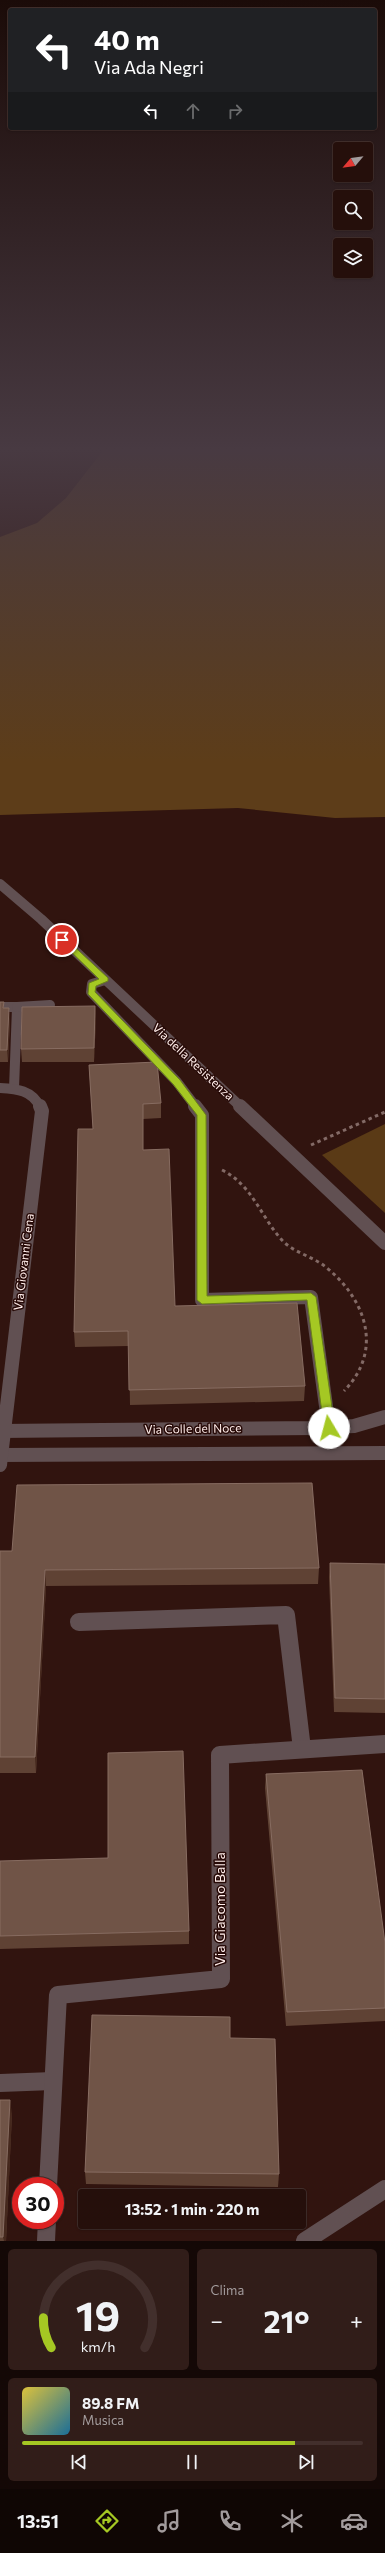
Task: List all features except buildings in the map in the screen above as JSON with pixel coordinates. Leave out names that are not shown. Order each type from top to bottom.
[{"type":"street","name":"Via della Resistenza","points":[[0,884],[105,980],[385,1243]]},
{"type":"street","points":[[105,980],[92,984],[91,992],[176,1082],[202,1115],[202,1300],[311,1297],[329,1428]]},
{"type":"street","points":[[0,1007],[50,1005]]},
{"type":"street","points":[[14,1089],[18,1007]]},
{"type":"street","name":"Via Giovanni Cena","points":[[0,1088],[14,1089],[30,1094],[38,1100],[42,1111],[2,1431],[0,1458]]},
{"type":"street","name":"Via Colle del Noce","points":[[2,1431],[329,1428],[354,1426],[385,1417]]},
{"type":"street","name":"Via Colle del Noce","points":[[0,1458],[385,1453]]},
{"type":"street","points":[[79,1622],[286,1615],[302,1749]]},
{"type":"street","name":"Via Giacomo Balla","points":[[48,2177],[58,1995],[221,1979],[220,1755],[385,1744]]},
{"type":"street","points":[[0,2083],[53,2082]]},
{"type":"street","points":[[305,2241],[385,2189]]},
{"type":"street","points":[[46,2229],[46,2241]]},
{"type":"path","points":[[291,1154],[385,1112]]},
{"type":"shaded area","points":[[0,553],[385,553],[385,817],[335,818],[238,808],[0,815]]},
{"type":"shaded area","points":[[385,1124],[385,1213],[322,1155]]},
{"type":"route","points":[[62,940],[105,980],[92,984],[90,988],[91,992],[195,1103],[202,1115],[204,1128],[201,1165],[202,1300],[311,1297],[329,1428]]}]
